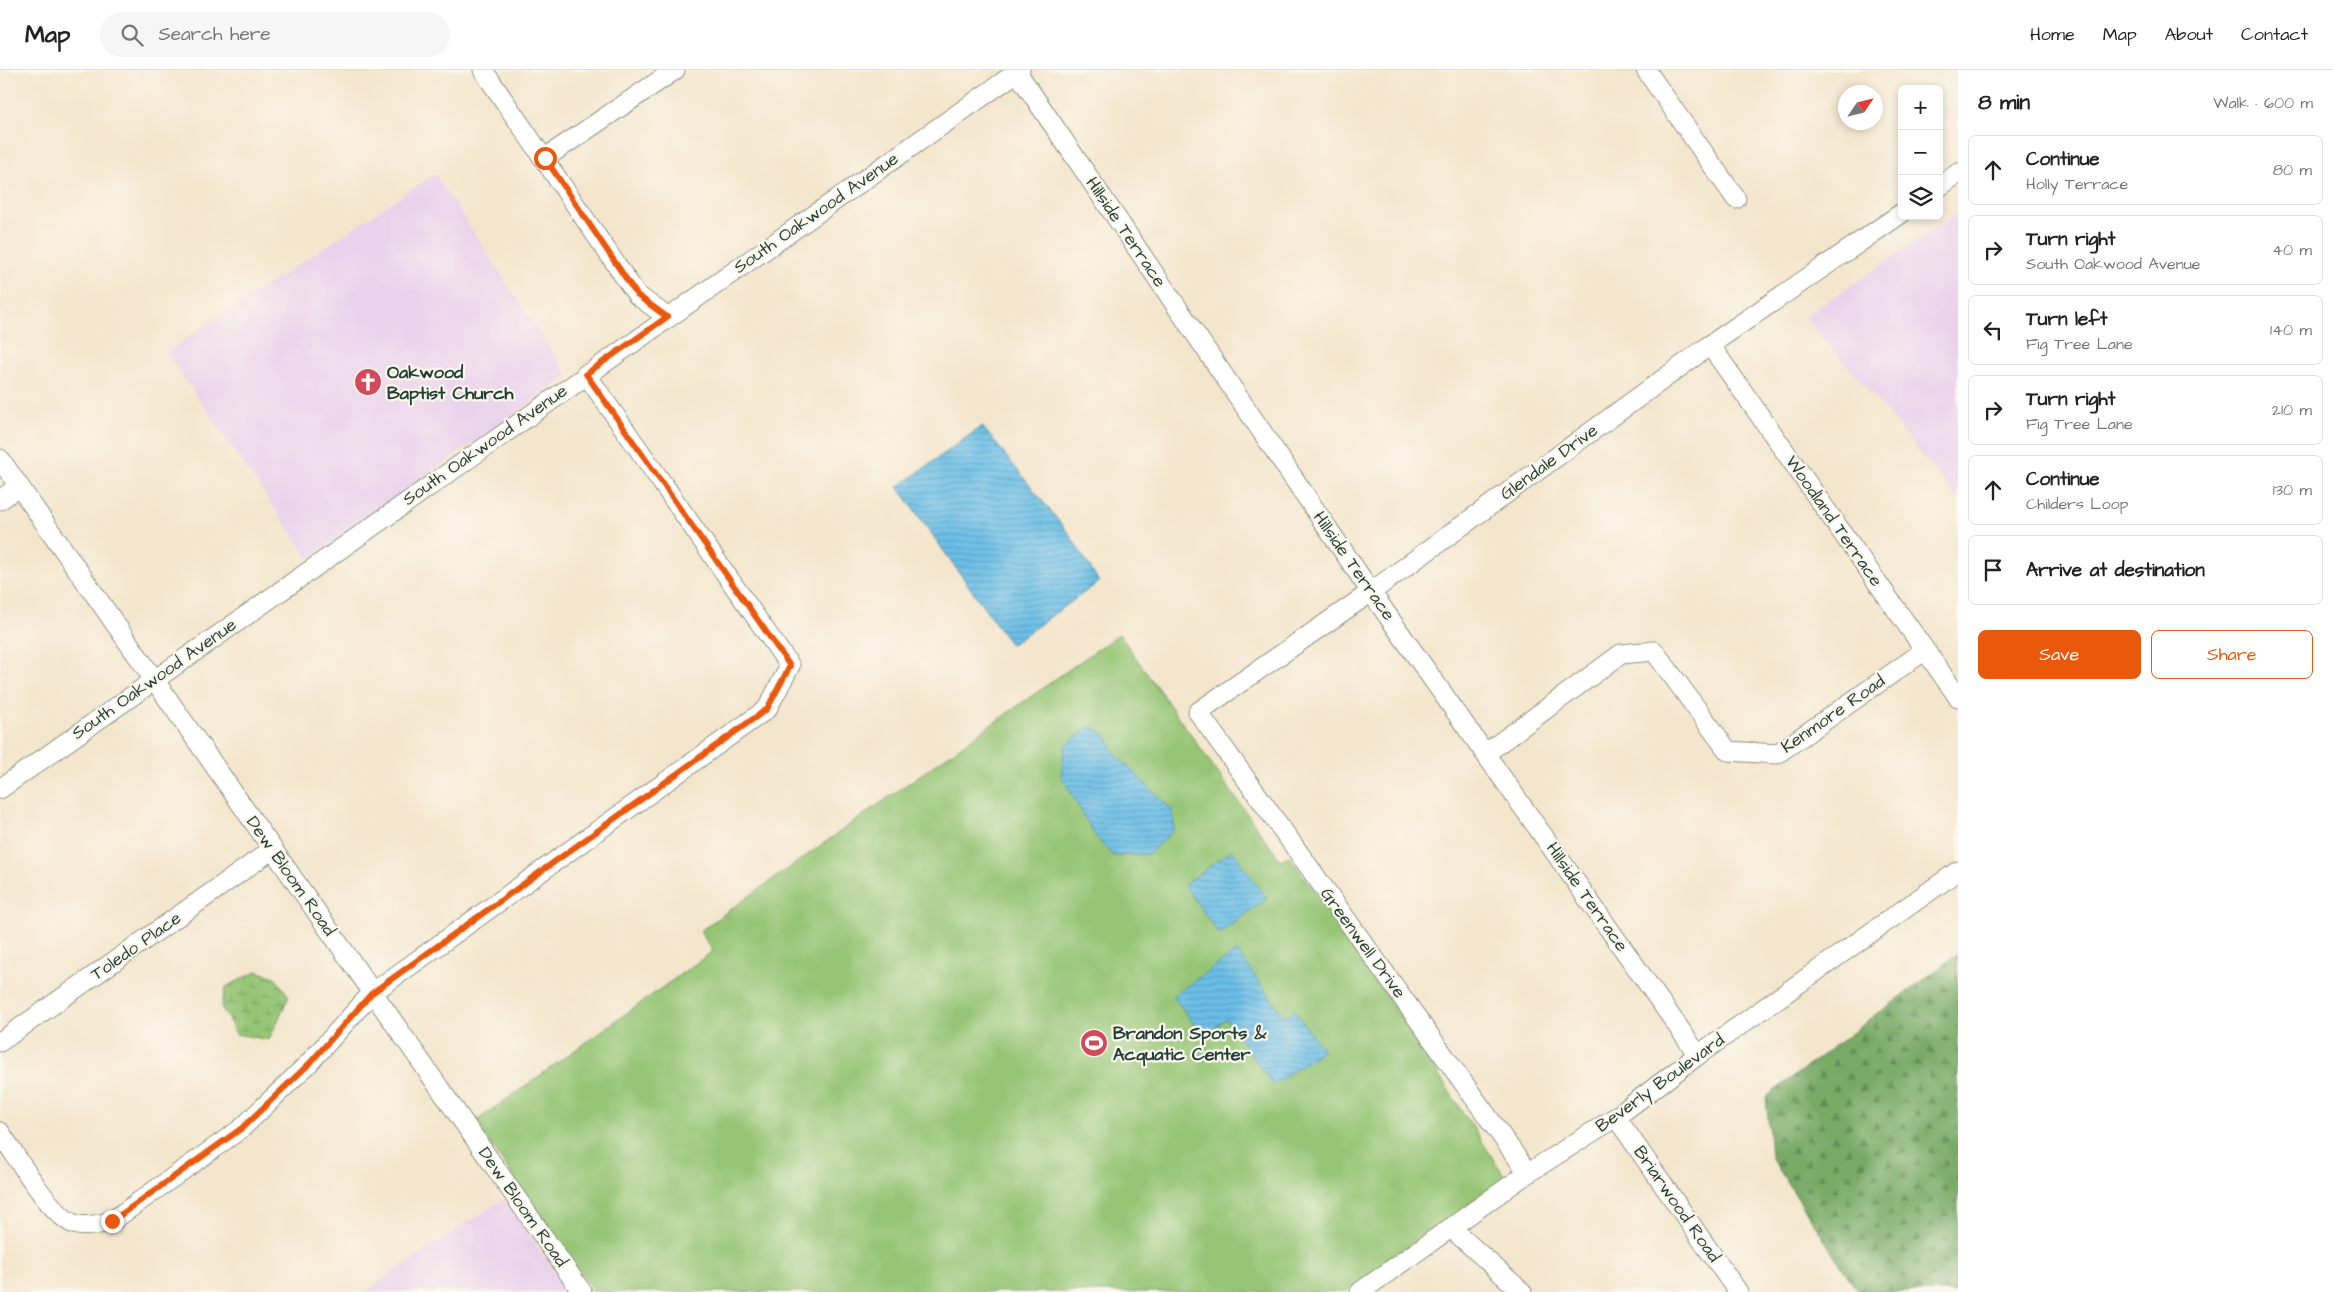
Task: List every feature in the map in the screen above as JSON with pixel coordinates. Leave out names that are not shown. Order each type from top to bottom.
[{"type":"street","points":[[483,70],[637,295],[667,317]]},
{"type":"street","points":[[545,158],[675,70]]},
{"type":"street","points":[[1646,70],[1736,199]]},
{"type":"street","name":"South Oakwood Avenue","points":[[0,789],[586,374],[1019,71]]},
{"type":"street","name":"Hillside Terrace","points":[[1019,71],[1371,592],[1698,1055]]},
{"type":"street","points":[[1943,184],[1958,174]]},
{"type":"street","name":"Glendale Drive","points":[[1198,712],[1371,592],[1710,345],[1898,216]]},
{"type":"street","name":"Woodland Terrace","points":[[1710,345],[1958,697]]},
{"type":"street","points":[[0,1132],[57,1214],[75,1224],[93,1226],[112,1221],[242,1128],[309,1064],[372,993],[767,709],[790,666],[586,374]]},
{"type":"street","name":"Dew Bloom Road","points":[[0,458],[582,1292]]},
{"type":"street","points":[[0,500],[19,486]]},
{"type":"street","name":"Kenmore Road","points":[[1486,753],[1620,654],[1654,651],[1728,751],[1777,754],[1924,651]]},
{"type":"street","name":"Greenwell Drive","points":[[1198,712],[1528,1173]]},
{"type":"street","name":"Toledo Place","points":[[0,1042],[273,849]]},
{"type":"street","name":"Beverly Boulevard","points":[[1360,1292],[1528,1173],[1616,1117],[1698,1055],[1958,871]]},
{"type":"street","name":"Briarwood Road","points":[[1616,1117],[1738,1292]]},
{"type":"street","points":[[1451,1228],[1522,1292]]},
{"type":"shaded area","points":[[435,174],[568,376],[309,558],[166,352]]},
{"type":"shaded area","points":[[1958,213],[1958,499],[1855,374],[1804,317]]},
{"type":"shaded area","points":[[504,1199],[570,1292],[364,1292],[500,1201]]},
{"type":"green space","name":"Brandon Sports & Acquatic Center","points":[[1119,634],[1280,860],[1289,856],[1364,961],[1506,1178],[1345,1292],[594,1292],[475,1122],[713,951],[700,931]]},
{"type":"green space","points":[[1958,954],[1958,1292],[1858,1292],[1771,1157],[1766,1097]]},
{"type":"green space","points":[[257,971],[275,977],[289,996],[269,1040],[236,1034],[221,1006],[226,987]]},
{"type":"water","points":[[982,426],[1070,535],[1099,582],[1011,645],[898,487]]},
{"type":"water","points":[[1090,726],[1105,734],[1117,756],[1173,811],[1174,830],[1148,854],[1113,856],[1094,834],[1061,775],[1065,746]]},
{"type":"water","points":[[1232,850],[1267,899],[1219,934],[1184,885]]},
{"type":"water","points":[[1237,951],[1284,1017],[1294,1010],[1323,1050],[1273,1085],[1226,1019],[1203,1036],[1173,996]]},
{"type":"place","name":"Oakwood Baptist Church","points":[[368,382]]},
{"type":"place","name":"Brandon Sports & Acquatic Center","points":[[1094,1043]]},
{"type":"route","points":[[112,1221],[242,1128],[309,1064],[372,993],[767,709],[790,666],[586,374],[667,317],[637,295],[545,158]]}]
